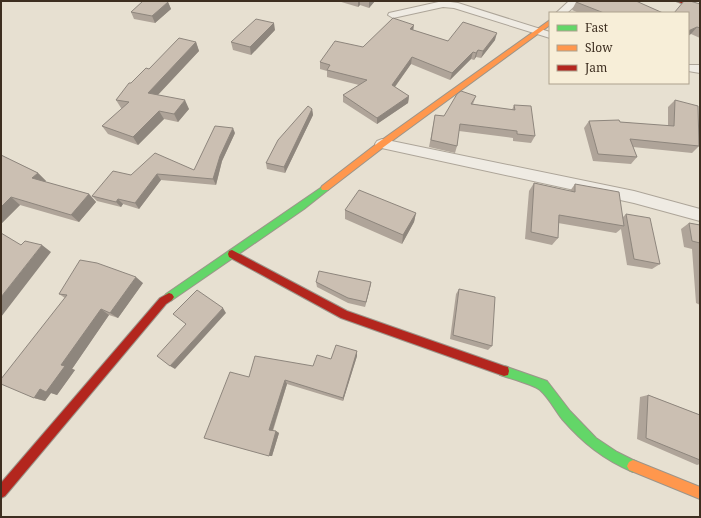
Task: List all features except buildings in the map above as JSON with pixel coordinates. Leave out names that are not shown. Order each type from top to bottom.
[{"type":"street","points":[[562,12],[575,1]]},
{"type":"street","points":[[679,1],[700,8]]},
{"type":"street","points":[[393,15],[443,4],[450,4],[461,6],[549,35]]},
{"type":"street","points":[[1,492],[163,301],[301,207],[382,144],[539,32],[549,23]]},
{"type":"street","points":[[689,68],[700,69]]},
{"type":"street","points":[[382,144],[634,197],[700,215]]},
{"type":"street","points":[[232,254],[344,315],[543,385],[562,411],[579,429],[612,455],[700,493]]},
{"type":"traffic: fast","points":[[169,297],[301,207],[325,188]]},
{"type":"traffic: fast","points":[[504,371],[543,385],[566,415],[592,442],[613,456],[633,466]]},
{"type":"traffic: slow","points":[[325,188],[382,144],[549,23]]},
{"type":"traffic: slow","points":[[633,466],[700,493]]},
{"type":"traffic: jam","points":[[679,1],[700,8]]},
{"type":"traffic: jam","points":[[232,254],[344,315],[504,371]]},
{"type":"traffic: jam","points":[[1,492],[163,301],[169,297]]}]
